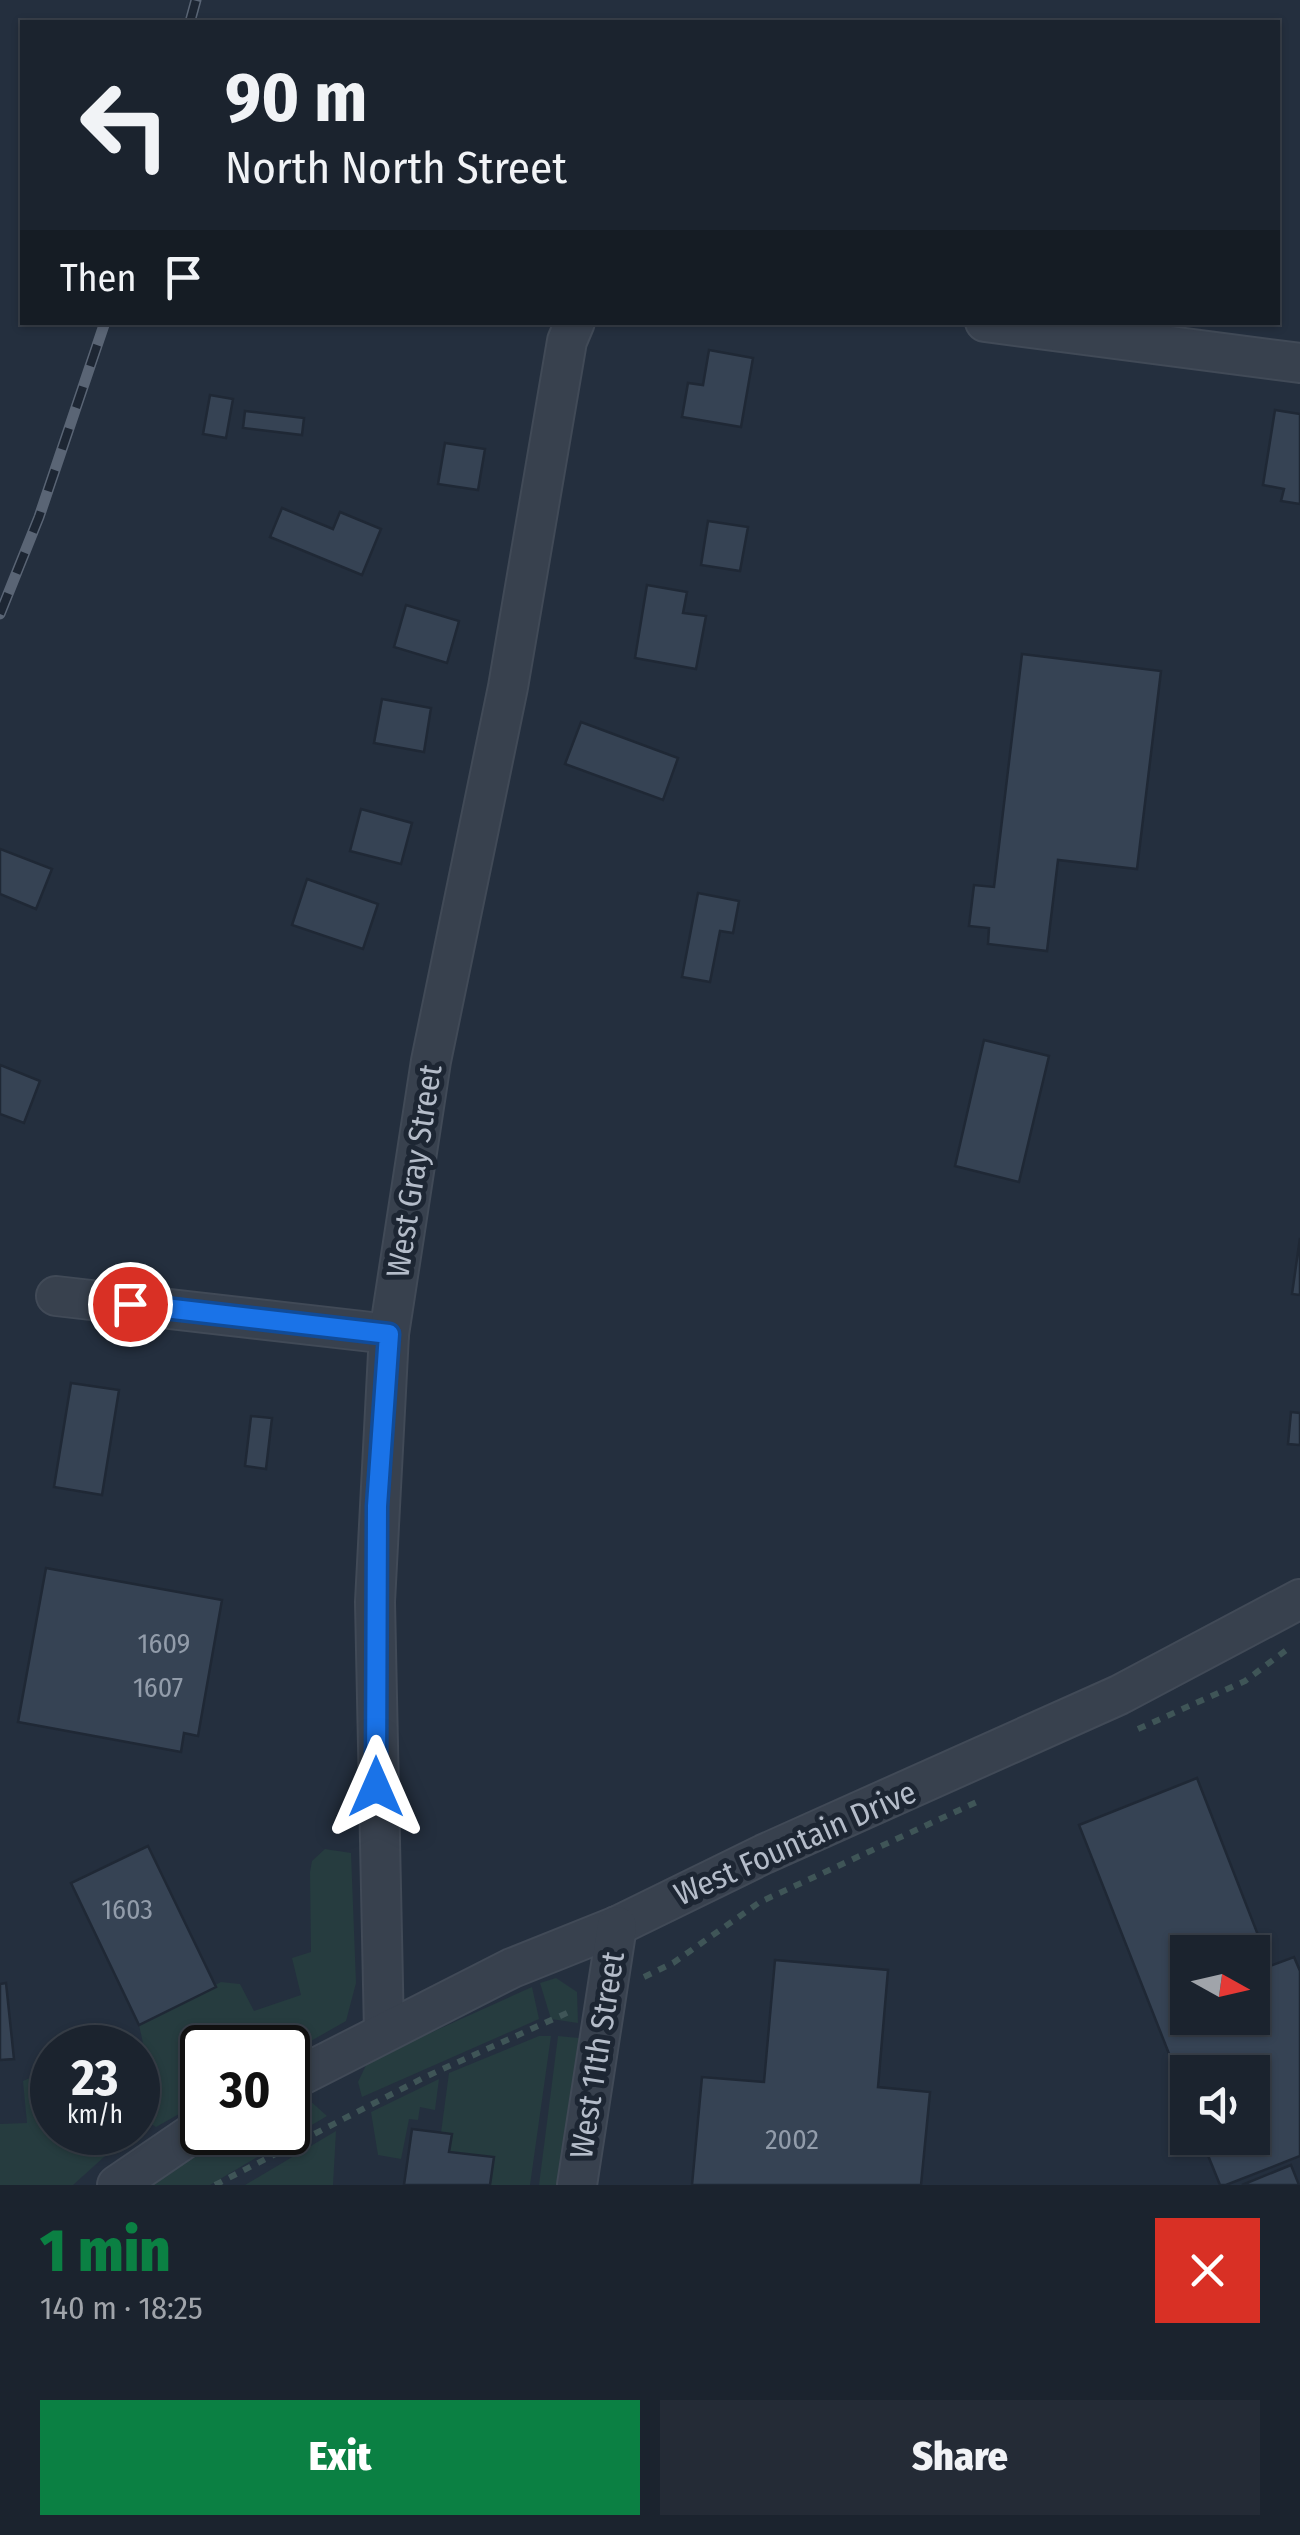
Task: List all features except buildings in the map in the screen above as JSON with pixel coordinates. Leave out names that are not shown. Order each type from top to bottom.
[{"type":"street","name":"West Gray Street","points":[[384,2032],[374,1602],[389,1334],[431,1062],[508,687],[574,325]]},
{"type":"street","points":[[1008,325],[1300,363]]},
{"type":"street","points":[[56,1296],[389,1334]]},
{"type":"street","name":"West Fountain Drive","points":[[310,2071],[512,1968],[617,1926],[764,1854],[1119,1696],[1300,1600]]},
{"type":"street","name":"West 11th Street","points":[[577,2185],[617,1926]]},
{"type":"street","points":[[116,2185],[180,2141]]},
{"type":"path","points":[[1126,1734],[1245,1681],[1298,1640]]},
{"type":"path","points":[[637,1980],[673,1963],[760,1902],[994,1794]]},
{"type":"path","points":[[215,2185],[425,2076],[554,2019]]},
{"type":"green space","points":[[325,1849],[351,1853],[356,1983],[346,2021],[310,2041],[310,2025],[180,2025],[180,2113],[160,2125],[160,2025],[139,2025],[221,1982],[240,1984],[254,2011],[301,1995],[292,1958],[311,1952],[312,1861]]},
{"type":"green space","points":[[556,1978],[577,1992],[578,2023],[551,2019],[540,1983]]},
{"type":"green space","points":[[532,1987],[539,2019],[362,2097],[358,2082],[368,2061]]},
{"type":"green space","points":[[539,2036],[551,2036],[530,2185],[490,2185],[493,2157],[449,2152],[441,2133],[449,2073]]},
{"type":"green space","points":[[558,2036],[579,2038],[560,2185],[539,2185]]},
{"type":"green space","points":[[30,2078],[30,2155],[106,2155],[73,2185],[0,2185],[0,2124],[27,2123],[23,2081]]},
{"type":"green space","points":[[439,2079],[435,2110],[420,2107],[418,2120],[409,2119],[401,2159],[378,2155],[371,2112]]},
{"type":"green space","points":[[310,2101],[327,2116],[310,2126]]},
{"type":"green space","points":[[336,2131],[333,2185],[245,2185],[296,2155],[310,2155],[310,2146]]},
{"type":"green space","points":[[194,2155],[261,2155],[210,2185],[148,2185]]},
{"type":"railway","points":[[191,20],[196,0]]},
{"type":"railway","points":[[0,614],[39,517],[104,325]]},
{"type":"route","points":[[130,1304],[389,1334],[374,1602],[376,1787]]}]
